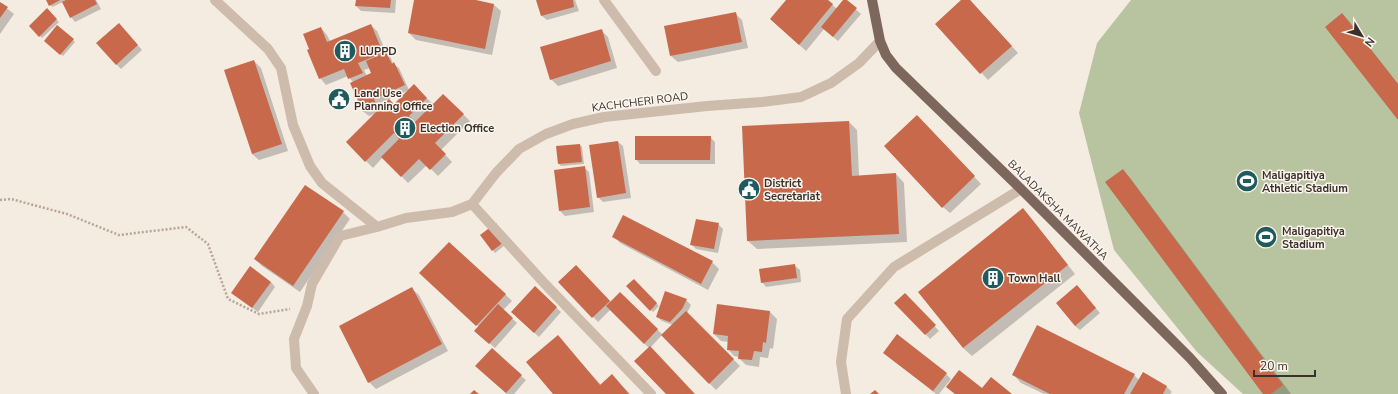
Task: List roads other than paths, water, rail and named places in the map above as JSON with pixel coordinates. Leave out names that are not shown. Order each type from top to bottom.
[{"type":"main road","points":[[872,0],[880,41]]},
{"type":"main road","name":"BALADAKSHA MAWATHA","points":[[880,41],[886,55],[896,68],[1021,189],[1190,358],[1222,394]]},
{"type":"street","points":[[215,0],[268,49],[281,68],[293,125],[310,166],[314,172],[322,183],[377,228]]},
{"type":"street","points":[[604,0],[656,71]]},
{"type":"street","name":"KACHCHERI ROAD","points":[[472,204],[496,173],[520,149],[546,134],[573,124],[604,117],[801,97],[831,83],[860,63],[880,41]]},
{"type":"street","points":[[846,394],[841,362],[847,319],[894,267],[1021,189]]},
{"type":"street","points":[[314,394],[296,368],[294,339],[307,306],[312,284],[340,236],[377,228],[406,218],[452,212],[472,204],[545,284],[651,394]]},
{"type":"place","name":"LUPPD","points":[[345,51]]},
{"type":"place","name":"Land Use Planning Office","points":[[339,99]]},
{"type":"place","name":"Election Office","points":[[405,128]]},
{"type":"place","name":"Maligapitiya Athletic Stadium","points":[[1247,181]]},
{"type":"place","name":"District Secretariat","points":[[749,189]]},
{"type":"place","name":"Maligapitiya Stadium","points":[[1266,237]]},
{"type":"place","name":"Town Hall","points":[[993,278]]}]
